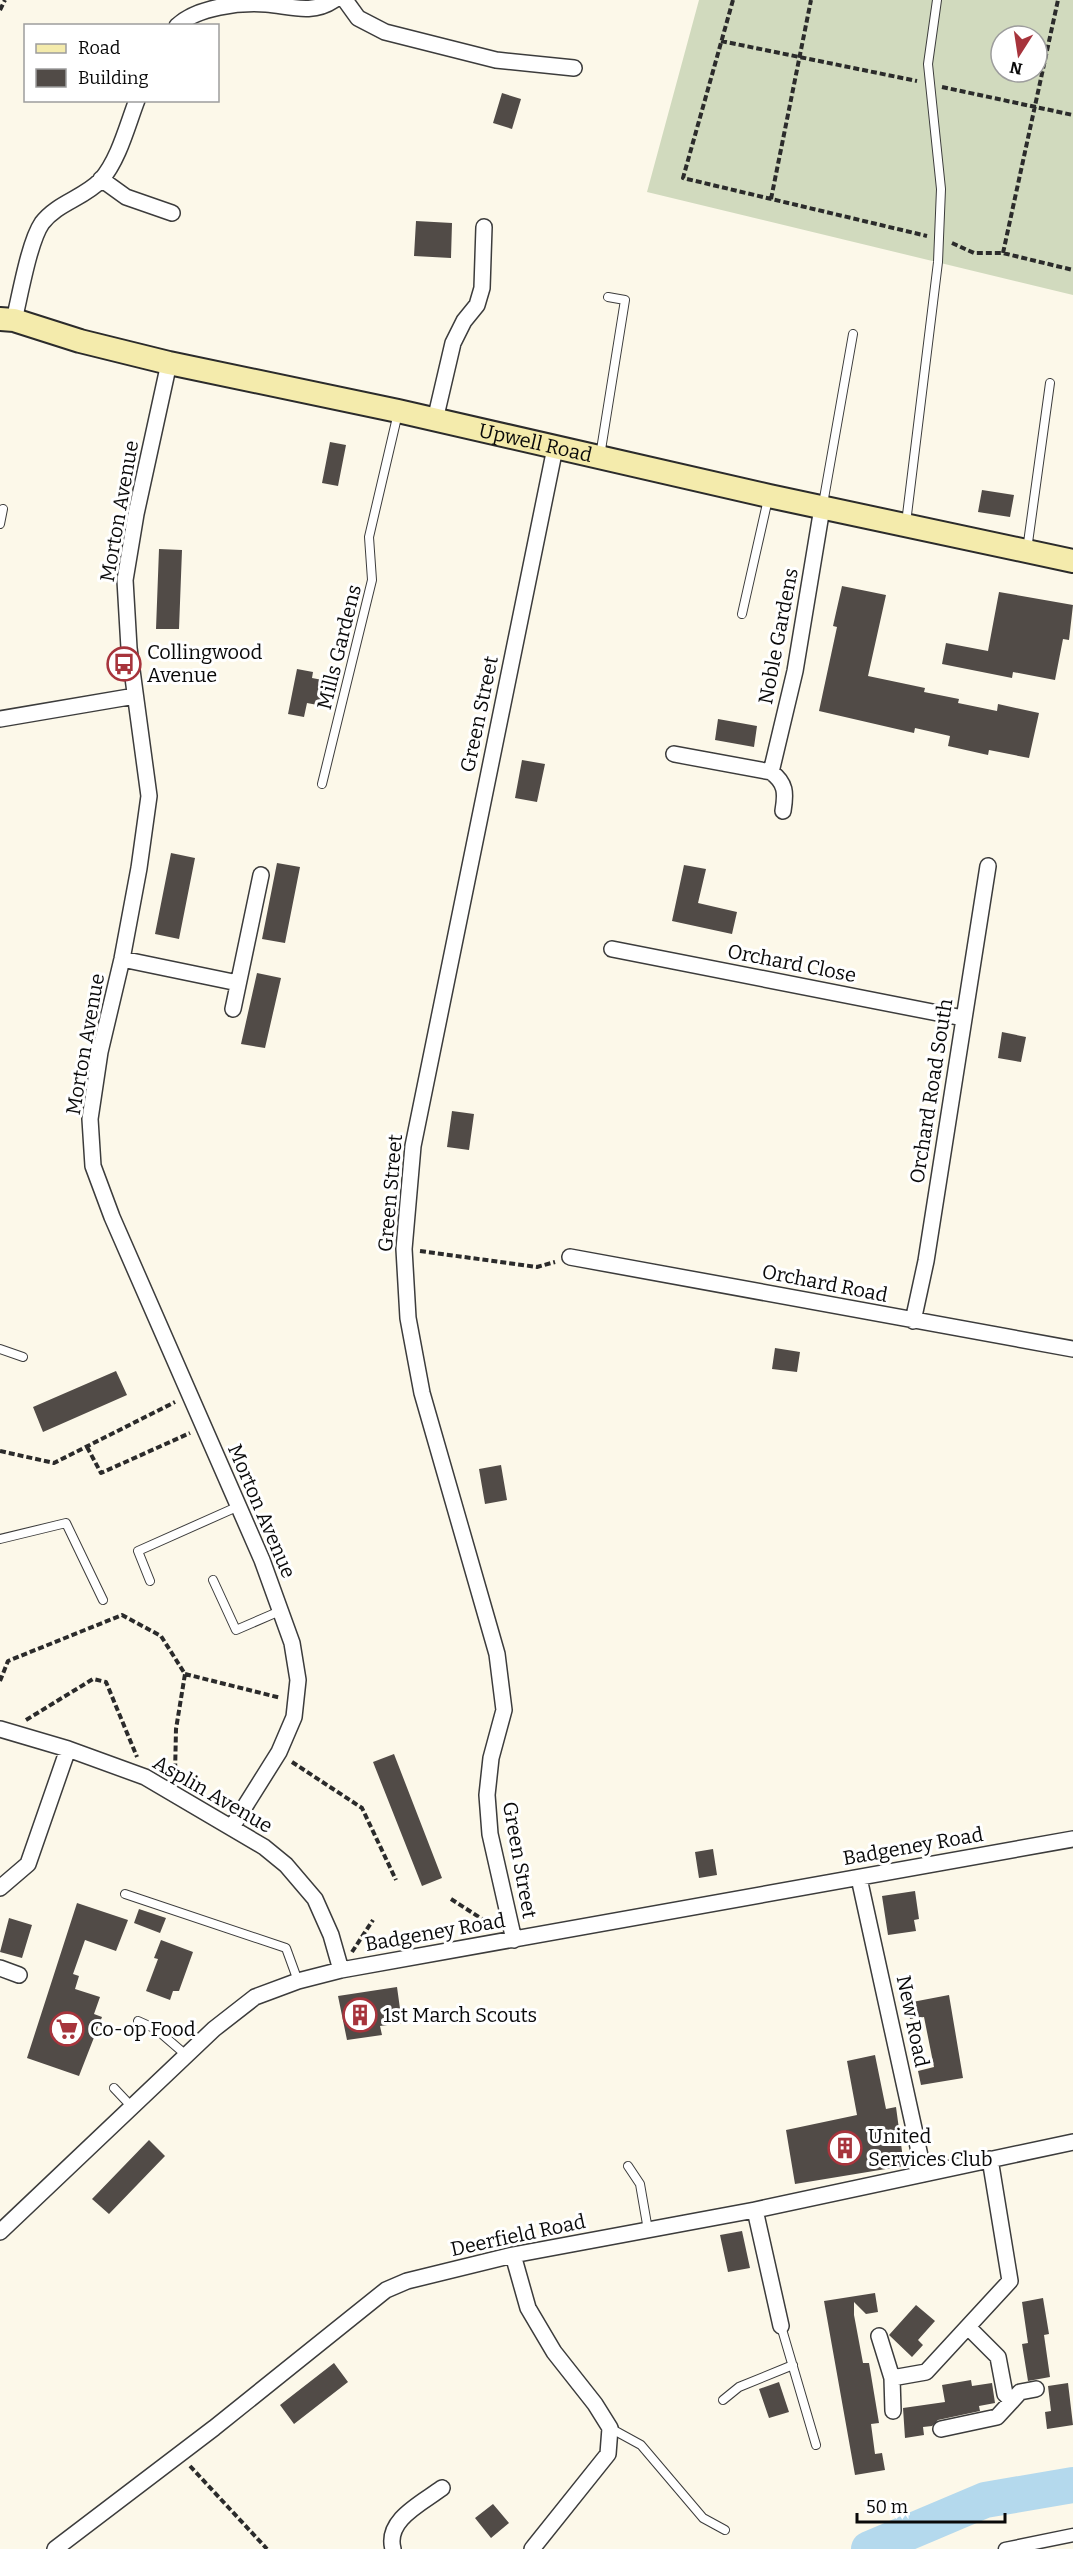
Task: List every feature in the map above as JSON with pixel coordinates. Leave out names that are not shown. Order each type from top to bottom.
[{"type":"main road","name":"Upwell Road","points":[[7,319],[80,341],[169,363],[398,411],[822,508],[1073,561]]},
{"type":"street","points":[[179,24],[184,19],[223,7],[265,4],[301,10],[326,6],[334,0]]},
{"type":"street","points":[[345,0],[358,18],[384,32],[496,60],[574,68]]},
{"type":"street","points":[[7,319],[41,225],[54,210],[81,196],[101,179],[114,157],[136,102]]},
{"type":"street","points":[[101,179],[126,196],[172,213]]},
{"type":"street","points":[[435,420],[453,343],[464,321],[477,305],[483,288],[484,227]]},
{"type":"street","name":"Morton Avenue","points":[[169,363],[136,514],[125,580],[135,696],[148,796],[122,958],[100,1052],[90,1119],[93,1166],[112,1217],[239,1506],[292,1643],[298,1680],[294,1718],[279,1752],[232,1827]]},
{"type":"street","name":"Green Street","points":[[514,1940],[490,1834],[487,1795],[491,1758],[504,1710],[498,1654],[422,1393],[408,1318],[404,1249],[413,1146],[555,448]]},
{"type":"street","name":"Noble Gardens","points":[[771,771],[795,671],[822,508]]},
{"type":"street","points":[[0,718],[135,696]]},
{"type":"street","points":[[674,754],[771,771],[782,780],[786,793],[783,811]]},
{"type":"street","name":"Orchard Road South","points":[[913,1321],[926,1261],[988,866]]},
{"type":"street","points":[[233,1009],[261,875]]},
{"type":"street","name":"Orchard Close","points":[[612,949],[963,1018]]},
{"type":"street","points":[[122,958],[238,983]]},
{"type":"street","name":"Orchard Road","points":[[570,1257],[1073,1350]]},
{"type":"street","name":"Asplin Avenue","points":[[4,1730],[68,1749],[145,1777],[232,1827],[286,1865],[315,1899],[331,1935],[341,1970]]},
{"type":"street","points":[[0,1888],[28,1864],[68,1749]]},
{"type":"street","name":"Badgeney Road","points":[[0,2232],[214,2029],[255,1997],[298,1981],[341,1970],[1073,1839]]},
{"type":"street","name":"New Road","points":[[859,1878],[924,2174]]},
{"type":"street","points":[[0,1968],[19,1975]]},
{"type":"street","name":"Deerfield Road","points":[[55,2549],[180,2454],[386,2290],[407,2281],[513,2255],[755,2210],[1073,2142]]},
{"type":"street","points":[[892,2378],[926,2372],[1011,2281],[990,2159]]},
{"type":"street","points":[[755,2210],[781,2326]]},
{"type":"street","points":[[513,2255],[528,2308],[554,2352],[596,2404],[610,2428],[608,2454],[532,2549]]},
{"type":"street","points":[[968,2327],[998,2357],[1005,2394],[1012,2401]]},
{"type":"street","points":[[879,2336],[892,2378],[893,2411]]},
{"type":"street","points":[[941,2429],[997,2417],[1020,2392],[1036,2389]]},
{"type":"street","points":[[393,2549],[391,2542],[396,2523],[442,2488]]},
{"type":"street","points":[[1005,2549],[1073,2535]]},
{"type":"lane","points":[[906,526],[939,238],[940,189],[928,64],[937,0]]},
{"type":"lane","points":[[600,457],[626,300],[608,297]]},
{"type":"lane","points":[[822,508],[853,334]]},
{"type":"lane","points":[[1026,552],[1050,383]]},
{"type":"lane","name":"Mills Gardens","points":[[322,784],[372,580],[369,537],[398,411]]},
{"type":"lane","points":[[742,614],[769,496]]},
{"type":"lane","points":[[0,524],[3,509]]},
{"type":"lane","points":[[0,1349],[23,1357]]},
{"type":"lane","points":[[150,1581],[138,1551],[239,1506]]},
{"type":"lane","points":[[0,1539],[66,1523],[103,1600]]},
{"type":"lane","points":[[213,1580],[236,1630],[280,1611]]},
{"type":"lane","points":[[125,1894],[286,1948],[298,1981]]},
{"type":"lane","points":[[138,2021],[156,2029],[186,2055]]},
{"type":"lane","points":[[114,2088],[131,2106]]},
{"type":"lane","points":[[628,2166],[640,2184],[648,2230]]},
{"type":"lane","points":[[781,2326],[816,2445]]},
{"type":"lane","points":[[723,2400],[739,2387],[793,2365]]},
{"type":"lane","points":[[610,2428],[641,2445],[703,2518],[724,2530]]},
{"type":"path","points":[[0,10],[5,0]]},
{"type":"path","points":[[733,0],[683,178],[939,238],[974,253],[1003,253],[1073,270]]},
{"type":"path","points":[[771,199],[811,0]]},
{"type":"path","points":[[1003,253],[1058,0]]},
{"type":"path","points":[[721,41],[1073,115]]},
{"type":"path","points":[[404,1249],[537,1267],[570,1257]]},
{"type":"path","points":[[0,1451],[54,1463],[190,1395]]},
{"type":"path","points":[[87,1447],[101,1473],[204,1426]]},
{"type":"path","points":[[0,1681],[8,1661],[122,1616],[161,1636],[185,1674],[176,1729],[175,1794]]},
{"type":"path","points":[[185,1674],[296,1702]]},
{"type":"path","points":[[4,1730],[93,1679],[106,1682],[145,1777]]},
{"type":"path","points":[[279,1752],[362,1808],[396,1880]]},
{"type":"path","points":[[451,1899],[514,1940]]},
{"type":"path","points":[[341,1970],[373,1920]]},
{"type":"path","points":[[180,2454],[267,2549]]},
{"type":"green space","points":[[699,0],[1073,0],[1073,295],[647,192]]},
{"type":"building","points":[[502,93],[521,99],[512,129],[493,123]]},
{"type":"building","points":[[416,221],[452,223],[451,258],[414,256]]},
{"type":"building","points":[[330,442],[346,445],[338,486],[322,483]]},
{"type":"building","points":[[982,490],[1014,495],[1010,517],[978,512]]},
{"type":"building","points":[[159,549],[182,550],[179,629],[156,629]]},
{"type":"building","points":[[842,586],[886,595],[868,676],[925,688],[924,692],[959,699],[958,703],[997,711],[998,704],[1039,713],[1029,758],[989,750],[988,755],[948,746],[950,736],[915,728],[914,733],[819,711],[837,627],[833,626]]},
{"type":"building","points":[[999,592],[1073,605],[1069,640],[1063,639],[1055,680],[1013,672],[1012,678],[942,664],[946,643],[988,651]]},
{"type":"building","points":[[297,669],[313,672],[312,678],[333,682],[328,707],[307,703],[304,717],[288,714]]},
{"type":"building","points":[[718,719],[757,726],[754,747],[715,740]]},
{"type":"building","points":[[522,760],[545,764],[537,802],[515,798]]},
{"type":"building","points":[[171,853],[195,858],[179,939],[155,934]]},
{"type":"building","points":[[277,863],[300,867],[285,943],[262,939]]},
{"type":"building","points":[[684,865],[706,869],[698,903],[737,912],[732,934],[672,921]]},
{"type":"building","points":[[257,973],[281,978],[265,1048],[241,1044]]},
{"type":"building","points":[[1002,1032],[1026,1037],[1021,1062],[998,1058]]},
{"type":"building","points":[[452,1111],[474,1114],[469,1150],[447,1147]]},
{"type":"building","points":[[775,1348],[800,1352],[797,1372],[772,1369]]},
{"type":"building","points":[[116,1371],[127,1395],[43,1432],[33,1407]]},
{"type":"building","points":[[501,1465],[507,1500],[485,1504],[479,1469]]},
{"type":"building","points":[[394,1754],[442,1878],[422,1886],[373,1762]]},
{"type":"building","points":[[713,1849],[717,1875],[699,1878],[695,1852]]},
{"type":"building","points":[[915,1891],[919,1919],[914,1920],[916,1931],[888,1935],[882,1896]]},
{"type":"building","name":"Co-op Food","points":[[77,1903],[128,1920],[116,1951],[85,1940],[73,1974],[79,1976],[75,1989],[100,1997],[94,2014],[102,2017],[79,2076],[27,2058]]},
{"type":"building","points":[[139,1909],[166,1918],[160,1933],[134,1923]]},
{"type":"building","points":[[9,1918],[32,1925],[22,1958],[0,1952]]},
{"type":"building","points":[[161,1940],[193,1952],[179,1991],[173,1991],[170,2000],[146,1991],[158,1959],[154,1958]]},
{"type":"building","name":"1st March Scouts","points":[[397,1987],[402,2023],[380,2026],[382,2035],[347,2040],[338,1996]]},
{"type":"building","points":[[949,1995],[963,2078],[921,2085],[918,2071],[934,2067],[924,2017],[910,2019],[907,2003]]},
{"type":"building","name":"United Services Club","points":[[875,2055],[886,2109],[896,2107],[904,2166],[795,2184],[786,2130],[857,2115],[847,2061]]},
{"type":"building","points":[[149,2140],[165,2156],[109,2214],[92,2199]]},
{"type":"building","points":[[742,2231],[750,2268],[728,2272],[720,2235]]},
{"type":"building","points":[[875,2293],[878,2312],[866,2314],[854,2302],[854,2315],[863,2363],[869,2363],[879,2423],[871,2424],[875,2454],[882,2453],[885,2470],[855,2475],[824,2301]]},
{"type":"building","points":[[1043,2298],[1049,2334],[1044,2335],[1050,2377],[1028,2381],[1022,2344],[1028,2343],[1022,2302]]},
{"type":"building","points":[[916,2305],[935,2321],[918,2340],[923,2345],[912,2357],[889,2335]]},
{"type":"building","points":[[334,2363],[348,2382],[294,2424],[280,2405]]},
{"type":"building","points":[[971,2380],[972,2386],[992,2383],[995,2403],[979,2406],[980,2411],[938,2420],[932,2426],[923,2427],[924,2435],[905,2438],[903,2408],[945,2402],[942,2385]]},
{"type":"building","points":[[779,2382],[789,2412],[769,2418],[759,2389]]},
{"type":"building","points":[[1068,2383],[1073,2425],[1047,2429],[1045,2412],[1051,2411],[1048,2386]]},
{"type":"building","points":[[493,2504],[509,2523],[491,2538],[475,2518]]},
{"type":"waterway","points":[[869,2549],[985,2500],[1073,2485]]},
{"type":"place","name":"Collingwood Avenue","points":[[124,664]]},
{"type":"place","name":"1st March Scouts","points":[[360,2015]]},
{"type":"place","name":"Co-op Food","points":[[67,2029]]},
{"type":"place","name":"United Services Club","points":[[845,2148]]}]
